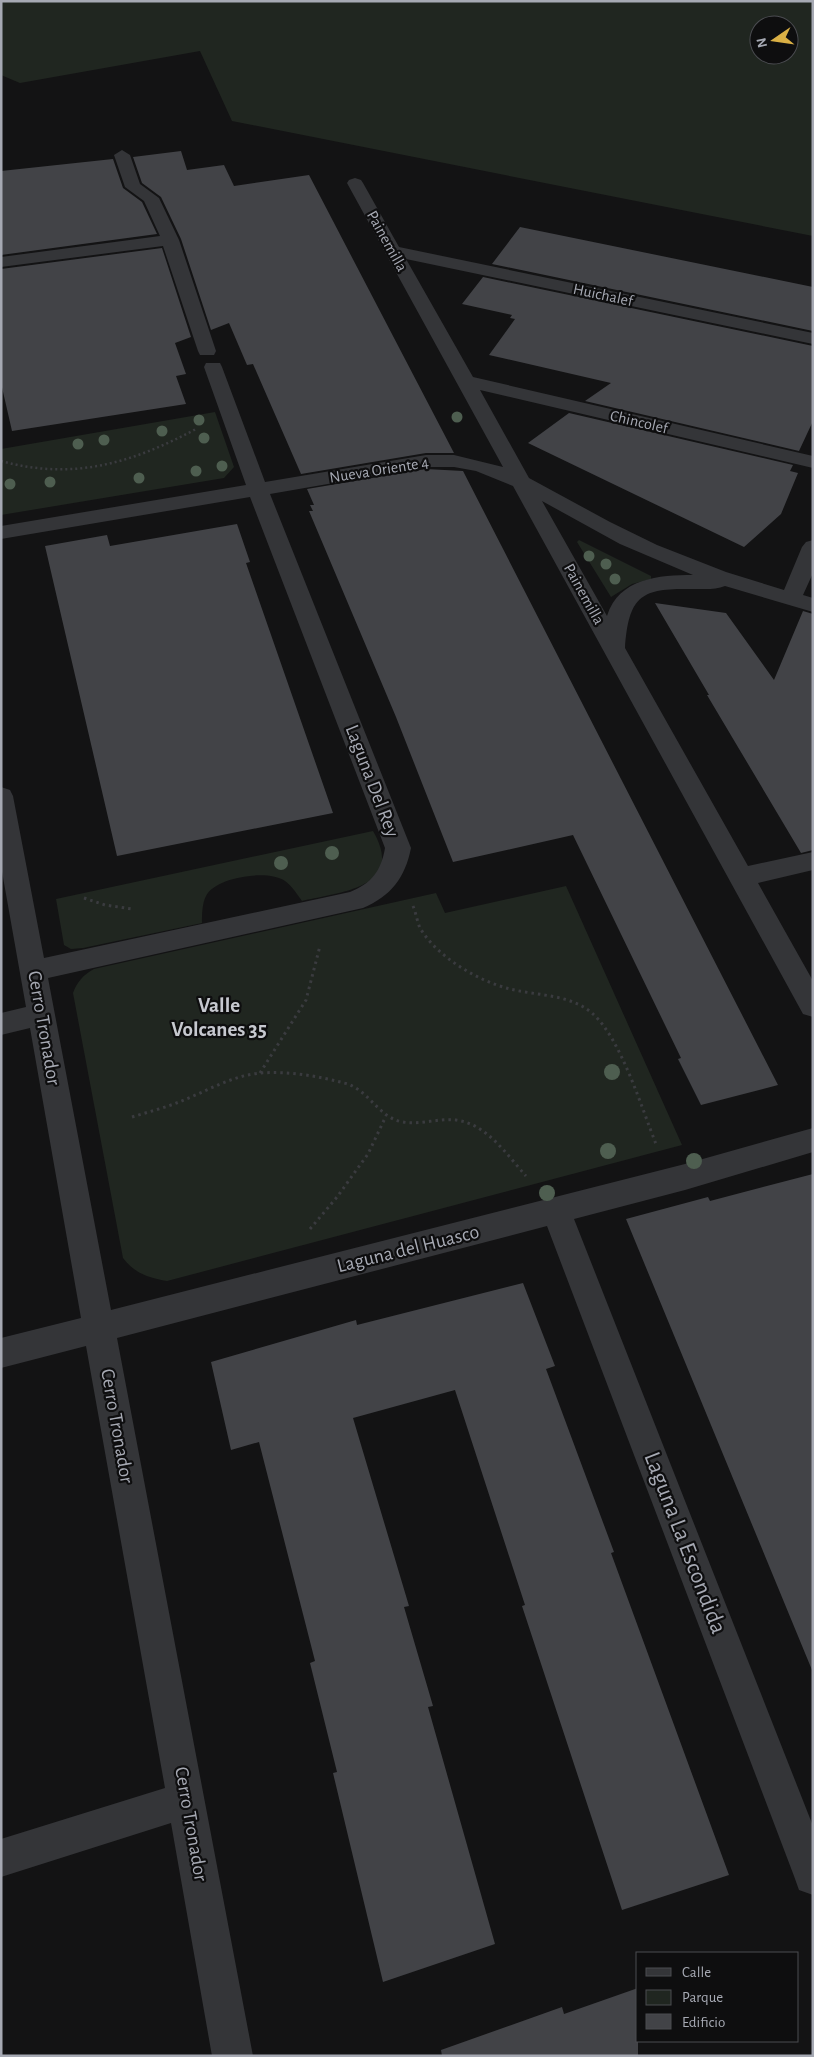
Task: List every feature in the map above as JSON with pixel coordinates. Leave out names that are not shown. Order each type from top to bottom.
[{"type":"street","name":"Laguna Del Rey","points":[[34,970],[320,908],[371,895],[389,878],[394,868],[398,848],[258,490],[210,359],[170,240],[151,198],[133,187],[122,156]]},
{"type":"street","name":"Painemilla","points":[[356,183],[813,1006]]},
{"type":"street","points":[[1,262],[170,240]]},
{"type":"street","name":"Huichalef","points":[[393,251],[813,339]]},
{"type":"street","name":"Chincolef","points":[[465,381],[813,462]]},
{"type":"street","name":"Nueva Oriente 4","points":[[1,533],[442,460],[470,463],[521,482],[626,539],[672,559],[735,582],[813,605]]},
{"type":"street","points":[[791,599],[813,547]]},
{"type":"street","name":"Nueva Oriente 4","points":[[614,648],[616,623],[622,604],[640,590],[664,583],[735,582]]},
{"type":"street","name":"Cerro Tronador","points":[[1,796],[233,2056]]},
{"type":"street","points":[[741,877],[813,861]]},
{"type":"street","points":[[1,1024],[41,1015]]},
{"type":"street","name":"Laguna del Huasco","points":[[1,1353],[100,1326],[672,1181],[747,1161],[813,1140]]},
{"type":"street","name":"Laguna La Escondida","points":[[556,1211],[813,1876]]},
{"type":"street","points":[[1,1858],[186,1800]]},
{"type":"path","points":[[1,461],[34,471],[55,471],[115,462],[168,445],[230,411]]},
{"type":"path","points":[[389,878],[402,888],[414,906],[421,928],[435,947],[463,967],[507,988],[543,994],[573,1003],[594,1014],[613,1040],[672,1181]]},
{"type":"path","points":[[260,1073],[306,1000],[315,972],[321,940],[322,919],[320,908]]},
{"type":"path","points":[[132,1117],[178,1103],[230,1081],[260,1073],[297,1074],[346,1083],[361,1090],[386,1116],[403,1122],[456,1120],[473,1125],[487,1134],[556,1211]]},
{"type":"path","points":[[268,1284],[338,1197],[368,1154],[386,1116]]},
{"type":"green space","points":[[1,1],[813,1],[813,236],[232,121],[200,51],[20,83],[1,75]]},
{"type":"green space","points":[[215,412],[234,467],[224,478],[1,515],[1,449]]},
{"type":"green space","points":[[579,540],[651,576],[651,579],[632,584],[611,597],[577,542]]},
{"type":"green space","points":[[373,831],[381,850],[381,865],[375,876],[364,884],[350,890],[302,901],[290,885],[277,877],[255,875],[242,877],[230,880],[211,889],[204,902],[202,923],[83,948],[71,949],[64,945],[56,899]]},
{"type":"green space","points":[[566,886],[682,1145],[167,1281],[142,1274],[127,1263],[123,1258],[73,993],[84,976],[94,969],[436,893],[445,913]]},
{"type":"building","points":[[181,151],[187,170],[224,165],[234,186],[309,175],[454,453],[426,453],[301,474],[253,364],[247,365],[229,323],[211,330],[181,239],[161,197],[142,183],[133,157]]},
{"type":"building","points":[[113,159],[123,188],[142,202],[157,234],[1,255],[1,171]]},
{"type":"building","points":[[520,227],[813,287],[813,331],[492,264]]},
{"type":"building","points":[[162,248],[191,337],[175,343],[186,374],[176,376],[186,404],[12,431],[1,383],[1,269]]},
{"type":"building","points":[[483,277],[813,346],[813,421],[799,451],[585,401],[611,383],[489,355],[515,319],[510,318],[512,315],[462,304]]},
{"type":"building","points":[[569,413],[793,465],[790,471],[798,473],[781,514],[744,547],[528,443]]},
{"type":"building","points":[[426,469],[463,471],[778,1085],[701,1105],[678,1059],[681,1058],[573,835],[453,862],[396,717],[309,511],[313,511],[310,505],[314,505],[307,489]]},
{"type":"building","points":[[237,524],[250,562],[246,563],[333,813],[117,856],[45,546],[107,535],[110,546]]},
{"type":"building","points":[[655,603],[726,613],[774,680],[803,611],[813,614],[813,850],[801,853]]},
{"type":"building","points":[[813,1174],[812,1670],[626,1219],[708,1197],[710,1201]]},
{"type":"building","points":[[523,1283],[555,1366],[546,1369],[614,1552],[611,1553],[729,1875],[622,1910],[522,1606],[525,1605],[455,1390],[353,1418],[409,1606],[404,1607],[433,1706],[428,1707],[495,1944],[383,1982],[333,1773],[337,1772],[310,1663],[315,1661],[259,1442],[231,1450],[211,1362],[356,1320],[357,1325]]},
{"type":"building","points":[[636,1989],[636,2042],[638,2042],[638,2056],[442,2056],[441,2050],[562,2007],[564,2014]]},
{"type":"district","name":"Valle Volcanes 35","points":[[219,1017]]}]
